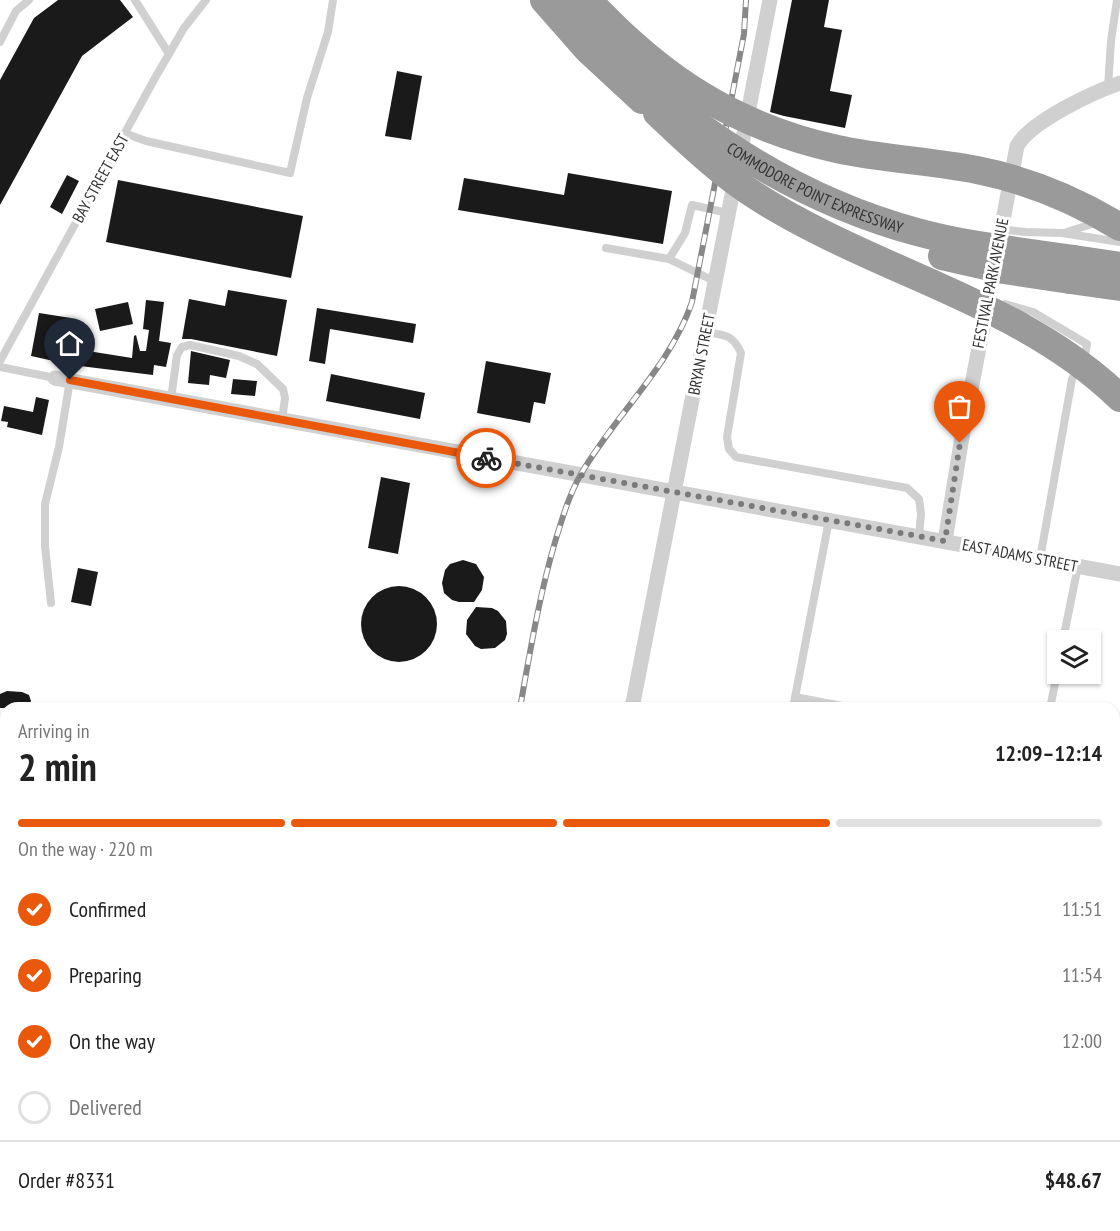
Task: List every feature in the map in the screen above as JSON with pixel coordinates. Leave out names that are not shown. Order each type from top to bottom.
[{"type":"highway","points":[[544,0],[588,50],[716,167],[741,186],[823,234],[993,312],[1039,338],[1083,367],[1120,398]]},
{"type":"highway","name":"COMMODORE POINT EXPRESSWAY","points":[[563,0],[614,54],[679,110],[741,153],[805,188],[875,219],[919,233],[1072,269],[1120,287]]},
{"type":"highway","points":[[588,0],[626,40],[664,71],[710,101],[765,126],[805,141],[846,151],[965,168],[1005,177],[1055,194],[1120,227]]},
{"type":"highway","name":"COMMODORE POINT EXPRESSWAY","points":[[642,100],[700,144],[788,197],[846,224],[901,244],[956,260],[1004,270],[1120,266]]},
{"type":"highway","points":[[1039,338],[1072,364],[1120,411]]},
{"type":"street","name":"BRYAN STREET","points":[[633,702],[770,0]]},
{"type":"street","name":"FESTIVAL PARK AVENUE","points":[[945,541],[960,443],[1014,155],[1021,138],[1034,127],[1114,85]]},
{"type":"street","name":"EAST ADAMS STREET","points":[[63,379],[1120,574]]},
{"type":"lane","points":[[0,42],[16,11],[29,0]]},
{"type":"lane","points":[[135,0],[169,54]]},
{"type":"lane","name":"BAY STREET EAST","points":[[0,361],[4,346],[169,54],[184,28],[206,0]]},
{"type":"lane","points":[[124,134],[290,173],[307,98],[328,32],[333,0]]},
{"type":"lane","points":[[1114,85],[1111,41],[1117,0]]},
{"type":"lane","points":[[669,259],[686,233],[692,205],[728,213]]},
{"type":"lane","points":[[1062,233],[1120,215]]},
{"type":"lane","points":[[1000,229],[1062,233],[1120,242]]},
{"type":"lane","points":[[606,248],[669,259],[714,281]]},
{"type":"lane","points":[[987,298],[1033,312],[1087,344],[1084,361],[1072,379],[1040,559]]},
{"type":"lane","points":[[705,332],[731,338],[741,353],[727,437],[729,449],[736,457],[907,488],[919,499],[921,514],[919,536]]},
{"type":"lane","points":[[171,399],[177,355],[182,347],[190,345],[239,357],[257,364],[283,389],[285,398],[282,420]]},
{"type":"lane","name":"EAST ADAMS STREET","points":[[0,367],[63,379]]},
{"type":"lane","points":[[51,603],[45,546],[45,504],[59,447],[63,379]]},
{"type":"lane","points":[[794,702],[829,520]]},
{"type":"lane","points":[[1065,630],[1078,566]]},
{"type":"lane","points":[[1051,702],[1055,684]]},
{"type":"lane","points":[[795,697],[821,702]]},
{"type":"building","points":[[58,0],[120,0],[133,17],[82,56],[0,205],[0,80],[34,18]]},
{"type":"building","points":[[792,0],[829,0],[824,27],[842,30],[830,91],[852,95],[845,128],[770,112]]},
{"type":"building","points":[[397,71],[422,76],[411,140],[385,136]]},
{"type":"building","points":[[568,173],[672,191],[663,244],[458,210],[464,178],[564,195]]},
{"type":"building","points":[[67,175],[79,181],[62,214],[50,207]]},
{"type":"building","points":[[118,180],[303,216],[291,278],[106,242]]},
{"type":"building","points":[[228,290],[287,300],[277,356],[182,339],[189,299],[225,306]]},
{"type":"building","points":[[146,300],[164,302],[159,341],[171,343],[166,367],[154,365],[153,375],[72,365],[31,356],[39,313],[71,318],[67,339],[44,344],[132,358],[136,335],[140,351],[146,351],[149,330],[143,329]]},
{"type":"building","points":[[128,302],[133,324],[100,331],[95,309]]},
{"type":"building","points":[[317,308],[416,324],[413,343],[330,329],[325,364],[309,361]]},
{"type":"building","points":[[191,351],[230,360],[226,378],[210,375],[209,385],[188,383]]},
{"type":"building","points":[[486,361],[551,373],[545,404],[534,402],[530,423],[477,413]]},
{"type":"building","points":[[331,374],[425,393],[420,419],[326,401]]},
{"type":"building","points":[[233,379],[257,381],[255,396],[231,394]]},
{"type":"building","points":[[36,397],[49,400],[42,435],[7,427],[8,422],[1,421],[4,406],[33,412]]},
{"type":"building","points":[[381,477],[410,483],[398,554],[368,548]]},
{"type":"building","points":[[463,560],[476,564],[484,577],[482,590],[474,602],[452,600],[444,593],[442,583],[445,570],[450,564]]},
{"type":"building","points":[[78,568],[98,572],[91,606],[71,602]]},
{"type":"building","points":[[399,586],[414,589],[426,597],[434,609],[437,624],[434,639],[426,651],[414,659],[399,662],[384,659],[372,651],[364,639],[361,624],[364,609],[372,597],[384,589]]},
{"type":"building","points":[[476,607],[492,608],[498,611],[506,621],[505,640],[495,648],[481,649],[475,646],[466,634],[467,620]]},
{"type":"building","points":[[7,691],[22,692],[29,695],[31,701],[0,702],[0,694]]},
{"type":"railway","points":[[521,702],[544,583],[573,490],[595,452],[670,348],[692,302],[744,34],[746,0]]},
{"type":"way so far","points":[[486,458],[945,541],[960,443]]},
{"type":"route","points":[[70,380],[486,458]]}]
